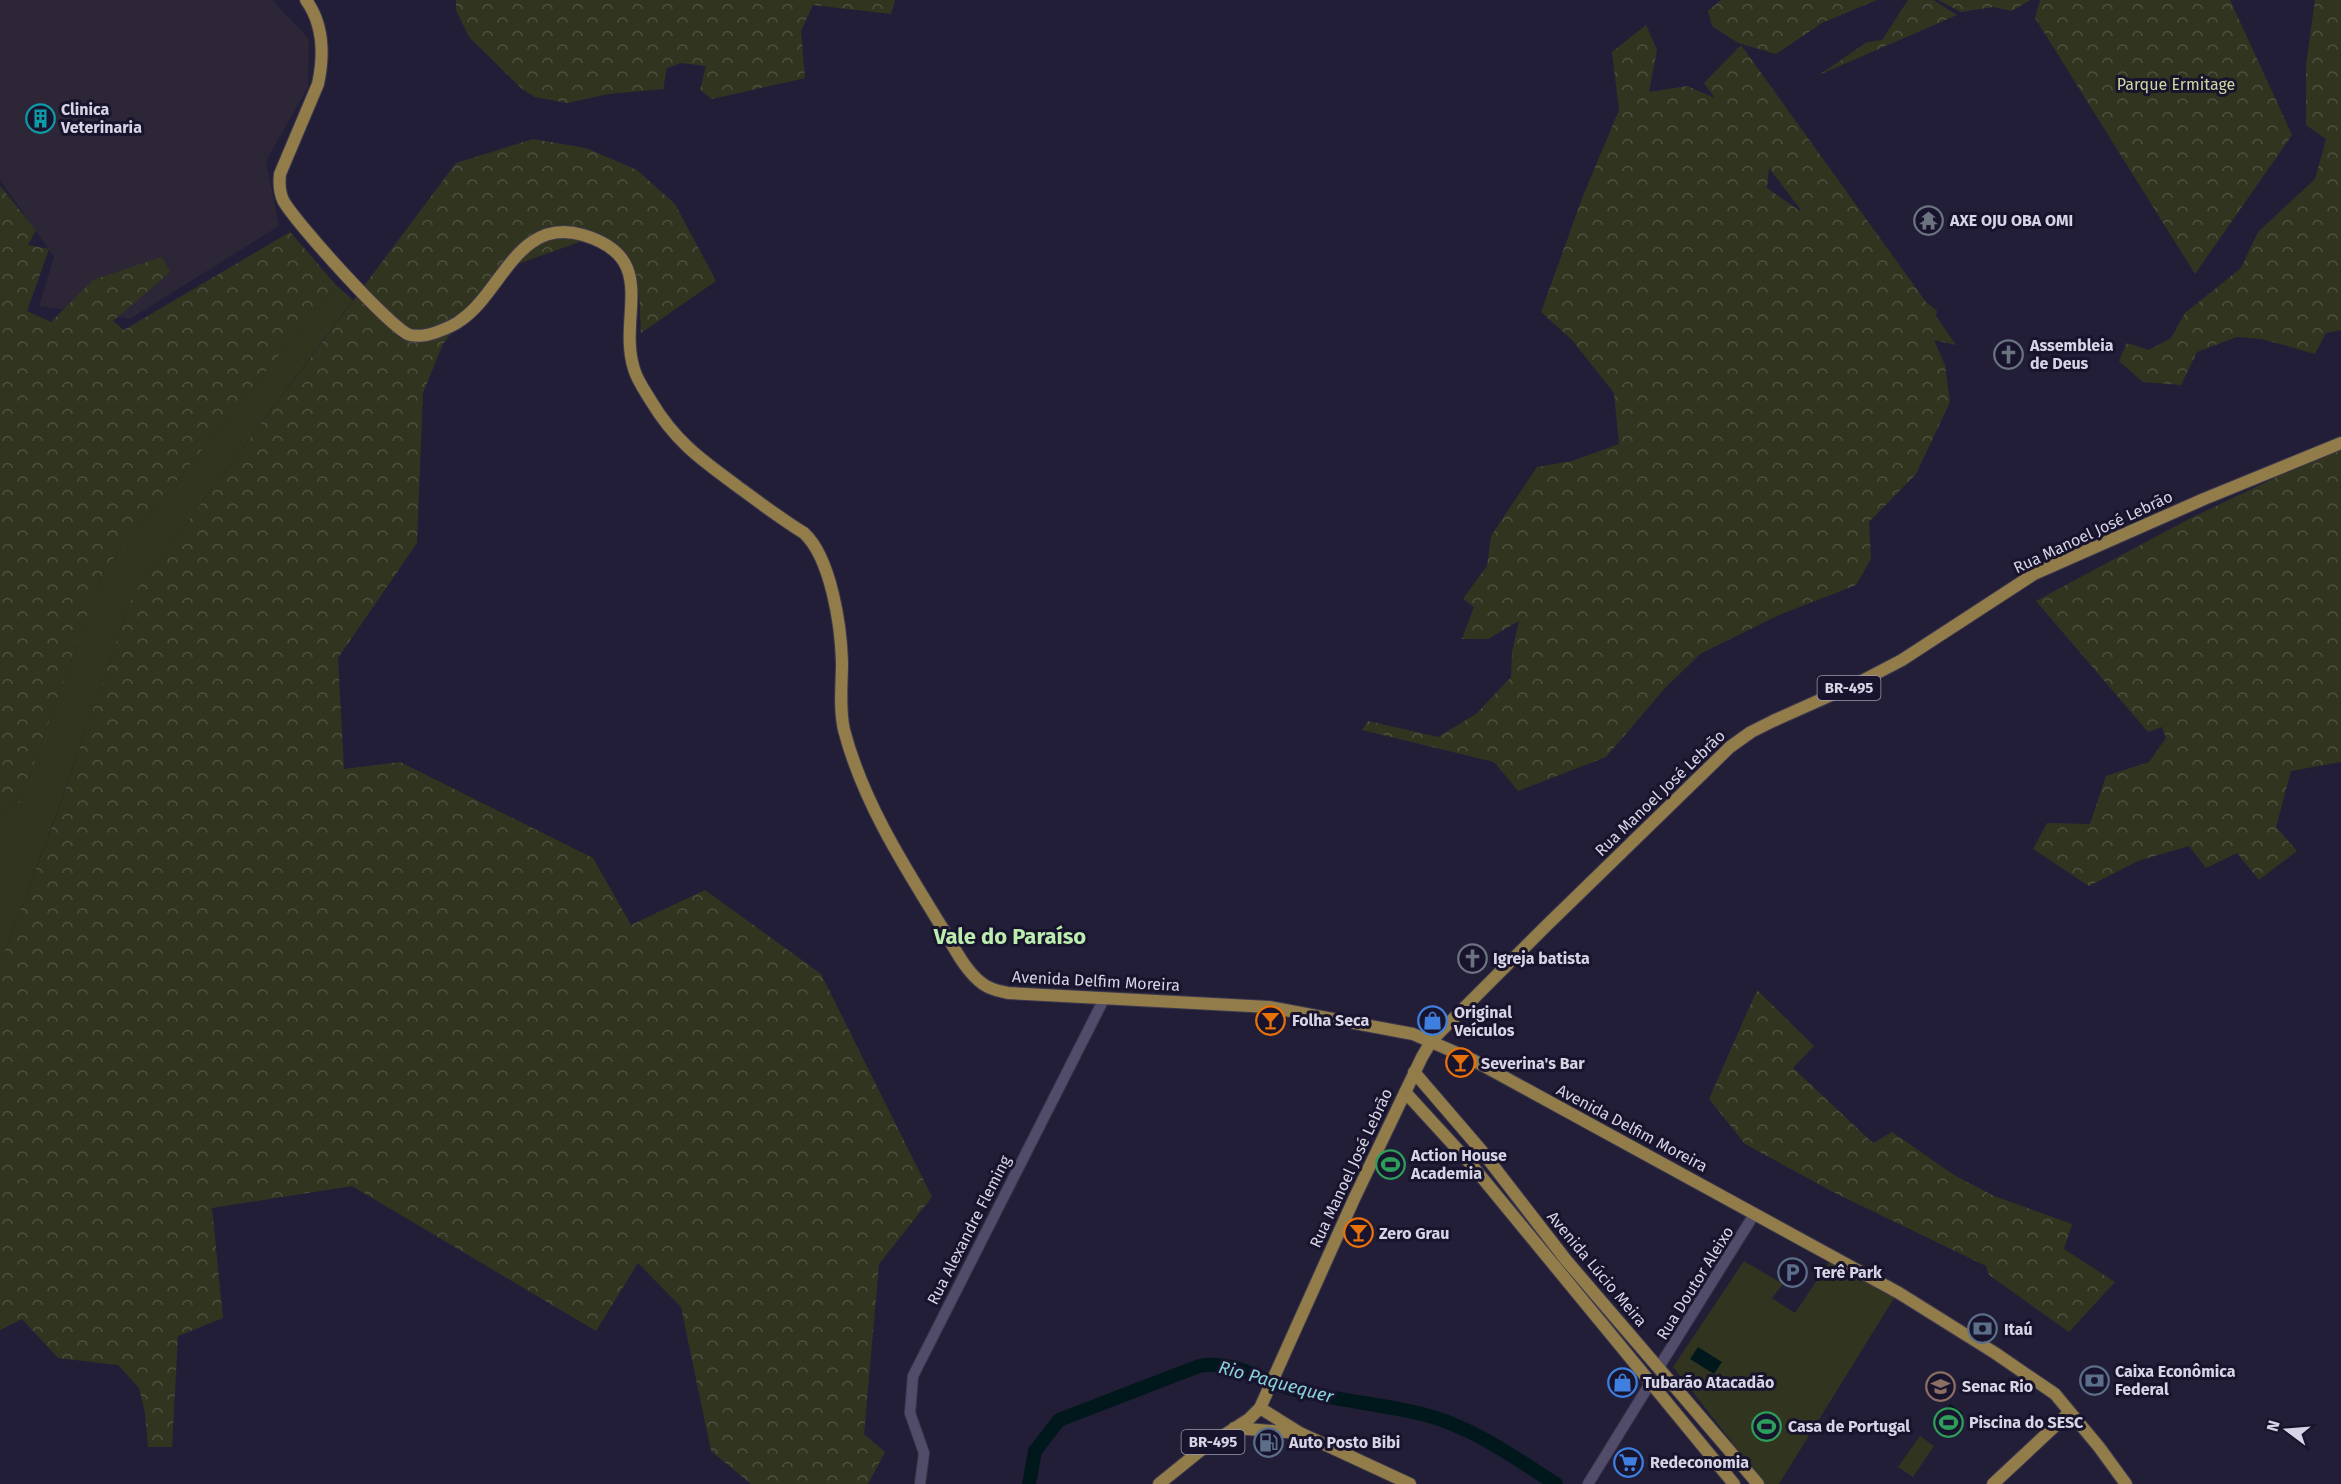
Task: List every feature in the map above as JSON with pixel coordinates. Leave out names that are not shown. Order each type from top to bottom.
[{"type":"main road","name":"Avenida Delfim Moreira","points":[[306,0],[320,29],[323,51],[321,73],[280,174],[279,187],[285,204],[378,310],[409,335],[424,336],[436,333],[461,320],[477,306],[521,250],[550,234],[566,232],[594,238],[624,261],[632,278],[630,352],[634,370],[664,423],[698,458],[804,533],[817,550],[827,576],[840,630],[843,718],[869,798],[888,838],[959,955],[978,980],[994,990],[1104,999],[1269,1007],[1383,1027],[1432,1040],[1473,1060],[1899,1293],[1947,1323],[2055,1394],[2126,1484]]},
{"type":"main road","name":"Rua Manoel José Lebrão","points":[[1262,1403],[1414,1072],[1432,1040],[1546,926],[1740,739],[1902,660],[2034,574],[2194,503],[2341,443]]},
{"type":"main road","name":"Avenida Lúcio Meira","points":[[1414,1072],[1481,1150],[1566,1260],[1758,1484]]},
{"type":"main road","name":"Avenida Lúcio Meira","points":[[1405,1092],[1470,1163],[1734,1484]]},
{"type":"main road","points":[[1470,1163],[1481,1150]]},
{"type":"main road","points":[[1262,1403],[1300,1433],[1410,1484]]},
{"type":"main road","name":"BR-495","points":[[1159,1484],[1202,1450],[1249,1419],[1262,1403]]},
{"type":"main road","points":[[1993,1484],[2070,1412]]},
{"type":"main road","points":[[1234,1428],[1300,1433]]},
{"type":"street","name":"Rua Alexandre Fleming","points":[[920,1484],[924,1453],[910,1413],[913,1376],[1104,999]]},
{"type":"street","name":"Rua Doutor Aleixo","points":[[1659,1367],[1755,1214]]},
{"type":"street","points":[[1588,1484],[1651,1382]]},
{"type":"shaded area","points":[[0,0],[272,0],[309,39],[308,87],[266,161],[279,226],[130,319],[39,306],[54,257],[0,180]]},
{"type":"shaded area","points":[[1698,1347],[1722,1362],[1714,1374],[1690,1359]]},
{"type":"shaded area","name":"Piscina do SESC","points":[[1950,1404],[1963,1413],[1946,1437],[1934,1430]]},
{"type":"green space","points":[[456,0],[895,0],[891,14],[813,5],[801,31],[805,78],[712,99],[700,90],[706,66],[681,63],[667,68],[663,89],[609,94],[567,103],[535,97],[522,89],[469,37],[456,10]]},
{"type":"green space","points":[[1721,0],[1877,0],[1822,23],[1776,54],[1738,43],[1712,26],[1708,11]]},
{"type":"green space","points":[[1908,0],[1933,0],[1957,15],[1819,75],[1867,42],[1882,40]]},
{"type":"green space","points":[[1938,0],[2030,0],[2012,11],[1994,7],[1961,12]]},
{"type":"green space","name":"Parque Ermitage","points":[[2040,0],[2230,0],[2292,135],[2195,274],[2035,18]]},
{"type":"green space","points":[[2315,0],[2341,0],[2341,330],[2326,333],[2315,354],[2262,339],[2237,337],[2197,352],[2181,385],[2143,382],[2119,361],[2127,343],[2149,350],[2171,338],[2185,313],[2241,268],[2258,232],[2315,179],[2326,139],[2306,125],[2306,65]]},
{"type":"green space","points":[[1646,25],[1657,50],[1649,92],[1687,86],[1715,98],[1704,83],[1741,45],[1926,302],[1937,311],[1936,316],[1956,345],[1934,340],[1945,365],[1950,402],[1916,474],[1869,522],[1871,559],[1856,585],[1779,615],[1700,654],[1666,687],[1606,757],[1518,791],[1494,762],[1362,730],[1368,721],[1438,737],[1476,714],[1511,677],[1512,652],[1519,621],[1488,639],[1462,639],[1474,607],[1463,599],[1487,566],[1491,536],[1537,467],[1572,461],[1619,444],[1614,393],[1572,340],[1541,312],[1583,196],[1619,110],[1612,52]],"holes":[[[1769,168],[1801,210],[1767,188]]]},
{"type":"green space","points":[[533,139],[586,148],[637,170],[675,204],[716,281],[641,333],[639,293],[624,261],[585,240],[501,270],[443,344],[423,393],[417,543],[338,658],[344,769],[400,762],[593,858],[631,925],[705,890],[821,974],[932,1197],[879,1264],[864,1434],[885,1452],[868,1484],[751,1484],[711,1451],[681,1307],[638,1263],[596,1331],[352,1186],[212,1208],[223,1318],[178,1336],[172,1447],[148,1447],[145,1413],[139,1388],[118,1365],[58,1358],[22,1319],[0,1330],[0,964],[58,811],[132,596],[456,163]]},
{"type":"green space","points":[[0,186],[36,230],[28,245],[49,249],[27,311],[51,322],[93,280],[162,257],[170,272],[113,321],[124,330],[290,232],[336,285],[104,570],[20,802],[0,813]]},
{"type":"green space","points":[[336,285],[353,300],[132,596],[58,810],[0,964],[0,813],[20,802],[104,570]]},
{"type":"green space","points":[[2341,446],[2341,762],[2291,771],[2276,827],[2297,851],[2259,880],[2237,853],[2206,868],[2189,846],[2138,861],[2089,886],[2033,849],[2047,823],[2090,824],[2106,776],[2149,762],[2166,738],[2162,727],[2148,732],[2036,601],[2187,520]]},
{"type":"green space","points":[[1757,990],[1814,1046],[1793,1068],[1873,1143],[1892,1132],[1954,1175],[1994,1196],[2072,1224],[2064,1249],[2115,1282],[2069,1332],[1989,1275],[1986,1266],[1835,1193],[1745,1144],[1709,1099]]},
{"type":"green space","name":"Casa de Portugal","points":[[1831,1259],[1896,1295],[1779,1484],[1765,1484],[1673,1367],[1744,1261],[1783,1284],[1772,1298],[1795,1313]]},
{"type":"green space","points":[[1920,1436],[1934,1446],[1913,1477],[1898,1467]]},
{"type":"waterway","name":"Rio Paquequer","points":[[1029,1484],[1035,1451],[1059,1420],[1199,1366],[1212,1365],[1237,1368],[1296,1390],[1410,1411],[1444,1421],[1494,1445],[1556,1484]]},
{"type":"place","name":"Clinica Veterinaria","points":[[40,118]]},
{"type":"place","name":"AXE OJU OBA OMI","points":[[1929,220]]},
{"type":"place","name":"Assembleia de Deus","points":[[2009,354]]},
{"type":"place","name":"Igreja batista","points":[[1472,958]]},
{"type":"place","name":"Folha Seca","points":[[1271,1020]]},
{"type":"place","name":"Original Veículos","points":[[1433,1021]]},
{"type":"place","name":"Severina's Bar","points":[[1460,1063]]},
{"type":"place","name":"Action House Academia","points":[[1390,1164]]},
{"type":"place","name":"Zero Grau","points":[[1358,1233]]},
{"type":"place","name":"Terê Park","points":[[1793,1272]]},
{"type":"place","name":"Itaú","points":[[1983,1329]]},
{"type":"place","name":"Caixa Econômica Federal","points":[[2094,1380]]},
{"type":"place","name":"Tubarão Atacadão","points":[[1622,1382]]},
{"type":"place","name":"Senac Rio","points":[[1941,1386]]},
{"type":"place","name":"Piscina do SESC","points":[[1948,1422]]},
{"type":"place","name":"Casa de Portugal","points":[[1767,1426]]},
{"type":"place","name":"Auto Posto Bibi","points":[[1268,1442]]},
{"type":"place","name":"Redeconomia","points":[[1629,1462]]},
{"type":"district","name":"Vale do Paraíso","points":[[1010,936]]}]
